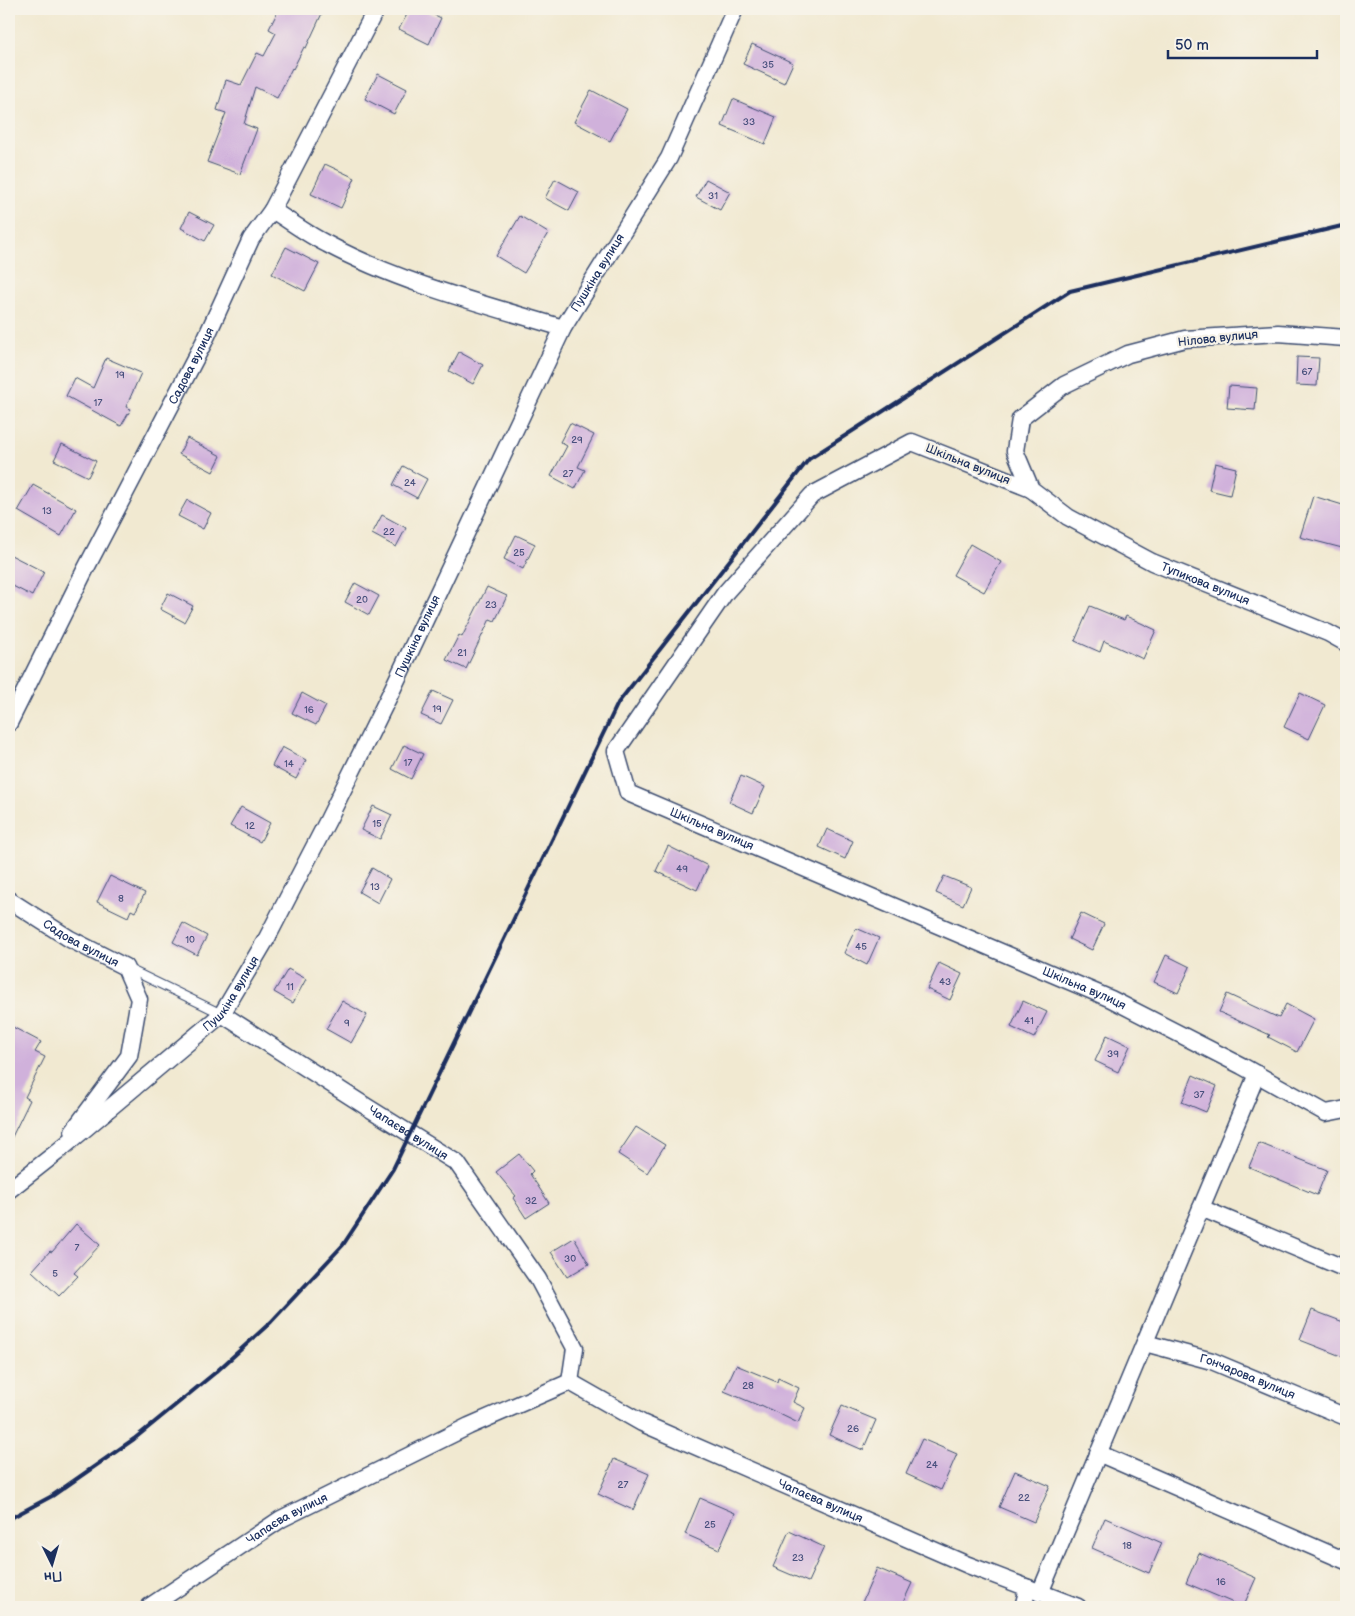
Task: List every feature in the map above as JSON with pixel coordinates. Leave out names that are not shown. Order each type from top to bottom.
[{"type":"street","name":"Садова вулиця","points":[[9,723],[84,572],[204,342],[252,239],[272,210],[376,9]]},
{"type":"street","name":"Пушкіна вулиця","points":[[9,1190],[222,1014],[267,938],[328,820],[393,688],[562,328],[669,158],[735,9]]},
{"type":"street","points":[[272,210],[326,244],[384,270],[562,328]]},
{"type":"street","name":"Нілова вулиця","points":[[1031,490],[1015,451],[1020,419],[1064,385],[1128,354],[1186,339],[1278,332],[1346,338]]},
{"type":"street","name":"Шкільна вулиця","points":[[1031,490],[912,442],[812,495],[725,593],[616,751],[628,793],[1111,999],[1257,1074],[1326,1113],[1346,1109]]},
{"type":"street","name":"Тупикова вулиця","points":[[1031,490],[1068,517],[1152,562],[1328,633],[1346,643]]},
{"type":"street","name":"Садова вулиця","points":[[9,900],[70,939],[125,967],[139,999],[128,1056],[56,1153]]},
{"type":"street","name":"Чапаєва вулиця","points":[[222,1014],[457,1163],[538,1279],[574,1348],[570,1382]]},
{"type":"street","points":[[1023,1607],[1034,1590],[1098,1453],[1257,1074]]},
{"type":"street","points":[[1201,1208],[1346,1269]]},
{"type":"street","name":"Гончарова вулиця","points":[[1145,1343],[1212,1360],[1346,1417]]},
{"type":"street","name":"Чапаєва вулиця","points":[[570,1382],[642,1423],[968,1565],[1078,1607]]},
{"type":"street","name":"Чапаєва вулиця","points":[[148,1607],[281,1519],[469,1426],[570,1382]]},
{"type":"street","points":[[1098,1453],[1346,1561]]},
{"type":"lane","points":[[125,967],[222,1014]]},
{"type":"building","points":[[279,9],[324,9],[306,48],[304,47],[277,98],[255,87],[244,124],[257,129],[240,174],[207,162],[226,113],[217,110],[226,80],[241,85],[257,53],[264,56],[276,33],[269,29]]},
{"type":"building","points":[[410,9],[422,9],[441,18],[429,44],[399,29]]},
{"type":"building","points":[[752,44],[793,63],[784,83],[743,64]]},
{"type":"building","points":[[378,74],[407,89],[394,114],[365,99]]},
{"type":"building","points":[[591,90],[627,109],[610,141],[574,122]]},
{"type":"building","points":[[733,99],[776,117],[765,144],[722,126]]},
{"type":"building","points":[[325,164],[355,178],[341,208],[311,194]]},
{"type":"building","points":[[555,179],[579,192],[569,211],[545,198]]},
{"type":"building","points":[[706,179],[730,192],[720,210],[696,197]]},
{"type":"building","points":[[189,212],[214,225],[205,241],[181,228]]},
{"type":"building","points":[[520,216],[548,233],[524,273],[496,256]]},
{"type":"building","points":[[286,247],[319,264],[305,291],[272,274]]},
{"type":"building","points":[[459,352],[483,365],[473,384],[449,371]]},
{"type":"building","points":[[1297,357],[1319,358],[1317,386],[1296,385]]},
{"type":"building","points":[[106,358],[141,373],[126,407],[131,409],[121,426],[66,396],[75,378],[93,388]]},
{"type":"building","points":[[1229,386],[1257,388],[1255,410],[1227,408]]},
{"type":"building","points":[[570,423],[594,435],[578,467],[585,470],[575,489],[551,476],[567,446],[560,442]]},
{"type":"building","points":[[187,438],[221,456],[213,472],[179,454]]},
{"type":"building","points":[[62,444],[96,461],[88,477],[54,460]]},
{"type":"building","points":[[1215,463],[1236,468],[1230,495],[1209,490]]},
{"type":"building","points":[[403,466],[427,479],[417,498],[393,485]]},
{"type":"building","points":[[33,485],[76,509],[61,536],[18,511]]},
{"type":"building","points":[[1313,496],[1346,506],[1346,549],[1300,537]]},
{"type":"building","points":[[187,500],[211,513],[203,529],[178,516]]},
{"type":"building","points":[[382,515],[406,528],[396,547],[372,534]]},
{"type":"building","points":[[516,535],[535,544],[523,569],[504,559]]},
{"type":"building","points":[[970,544],[1001,562],[984,592],[953,575]]},
{"type":"building","points":[[9,554],[44,572],[32,596],[9,584]]},
{"type":"building","points":[[355,583],[379,596],[369,615],[345,602]]},
{"type":"building","points":[[487,587],[507,596],[495,621],[490,619],[466,669],[446,660],[459,635],[462,637]]},
{"type":"building","points":[[168,593],[193,606],[184,622],[160,609]]},
{"type":"building","points":[[1090,606],[1124,620],[1126,616],[1156,630],[1143,659],[1104,641],[1100,652],[1075,641]]},
{"type":"building","points":[[433,691],[453,700],[441,724],[421,715]]},
{"type":"building","points":[[302,693],[326,706],[316,725],[292,713]]},
{"type":"building","points":[[1300,693],[1325,705],[1309,739],[1284,727]]},
{"type":"building","points":[[404,745],[423,754],[411,779],[392,769]]},
{"type":"building","points":[[282,747],[306,760],[296,779],[272,766]]},
{"type":"building","points":[[741,776],[765,787],[753,813],[729,802]]},
{"type":"building","points":[[373,806],[392,815],[380,839],[361,830]]},
{"type":"building","points":[[241,807],[270,823],[260,842],[230,826]]},
{"type":"building","points":[[827,829],[853,841],[845,859],[819,847]]},
{"type":"building","points":[[668,846],[708,866],[697,890],[656,871]]},
{"type":"building","points":[[372,868],[390,879],[378,903],[359,892]]},
{"type":"building","points":[[110,876],[145,893],[135,912],[131,910],[128,917],[97,902]]},
{"type":"building","points":[[944,876],[971,887],[963,905],[936,893]]},
{"type":"building","points":[[1081,913],[1104,924],[1092,950],[1069,939]]},
{"type":"building","points":[[183,923],[207,936],[197,955],[173,942]]},
{"type":"building","points":[[856,928],[879,938],[867,965],[844,953]]},
{"type":"building","points":[[1166,955],[1190,967],[1178,993],[1154,982]]},
{"type":"building","points":[[939,963],[962,974],[950,1000],[927,989]]},
{"type":"building","points":[[288,969],[306,979],[293,1003],[274,992]]},
{"type":"building","points":[[1227,994],[1279,1018],[1286,1004],[1314,1019],[1297,1052],[1268,1037],[1270,1035],[1219,1012]]},
{"type":"building","points":[[342,1001],[367,1015],[351,1043],[326,1029]]},
{"type":"building","points":[[1023,1001],[1047,1012],[1034,1038],[1011,1027]]},
{"type":"building","points":[[9,1025],[41,1042],[35,1052],[45,1057],[25,1097],[30,1100],[9,1143]]},
{"type":"building","points":[[1107,1035],[1130,1046],[1118,1072],[1095,1061]]},
{"type":"building","points":[[1193,1075],[1217,1086],[1206,1112],[1182,1102]]},
{"type":"building","points":[[636,1127],[665,1145],[647,1173],[618,1154]]},
{"type":"building","points":[[1259,1143],[1327,1170],[1317,1195],[1249,1167]]},
{"type":"building","points":[[519,1154],[533,1171],[530,1174],[549,1203],[526,1218],[513,1198],[516,1196],[496,1172]]},
{"type":"building","points":[[76,1224],[100,1245],[74,1273],[78,1276],[59,1296],[32,1271],[50,1251],[52,1252]]},
{"type":"building","points":[[574,1238],[589,1264],[567,1277],[551,1252]]},
{"type":"building","points":[[1312,1310],[1346,1323],[1346,1358],[1300,1340]]},
{"type":"building","points":[[736,1365],[777,1382],[778,1378],[799,1388],[793,1402],[805,1408],[798,1423],[761,1405],[724,1391]]},
{"type":"building","points":[[842,1406],[876,1420],[863,1450],[829,1435]]},
{"type":"building","points":[[922,1439],[957,1454],[941,1490],[906,1474]]},
{"type":"building","points":[[614,1459],[649,1474],[633,1510],[598,1494]]},
{"type":"building","points":[[1015,1471],[1050,1486],[1034,1522],[999,1507]]},
{"type":"building","points":[[700,1498],[735,1513],[719,1549],[685,1534]]},
{"type":"building","points":[[1105,1518],[1162,1543],[1149,1573],[1092,1548]]},
{"type":"building","points":[[789,1531],[824,1547],[808,1582],[773,1567]]},
{"type":"building","points":[[1199,1553],[1256,1578],[1243,1607],[1186,1583]]},
{"type":"building","points":[[877,1568],[912,1583],[901,1607],[860,1607]]},
{"type":"railway","points":[[9,1519],[52,1496],[134,1439],[216,1372],[271,1322],[343,1245],[393,1169],[618,703],[809,459],[1070,291],[1346,225]]}]
